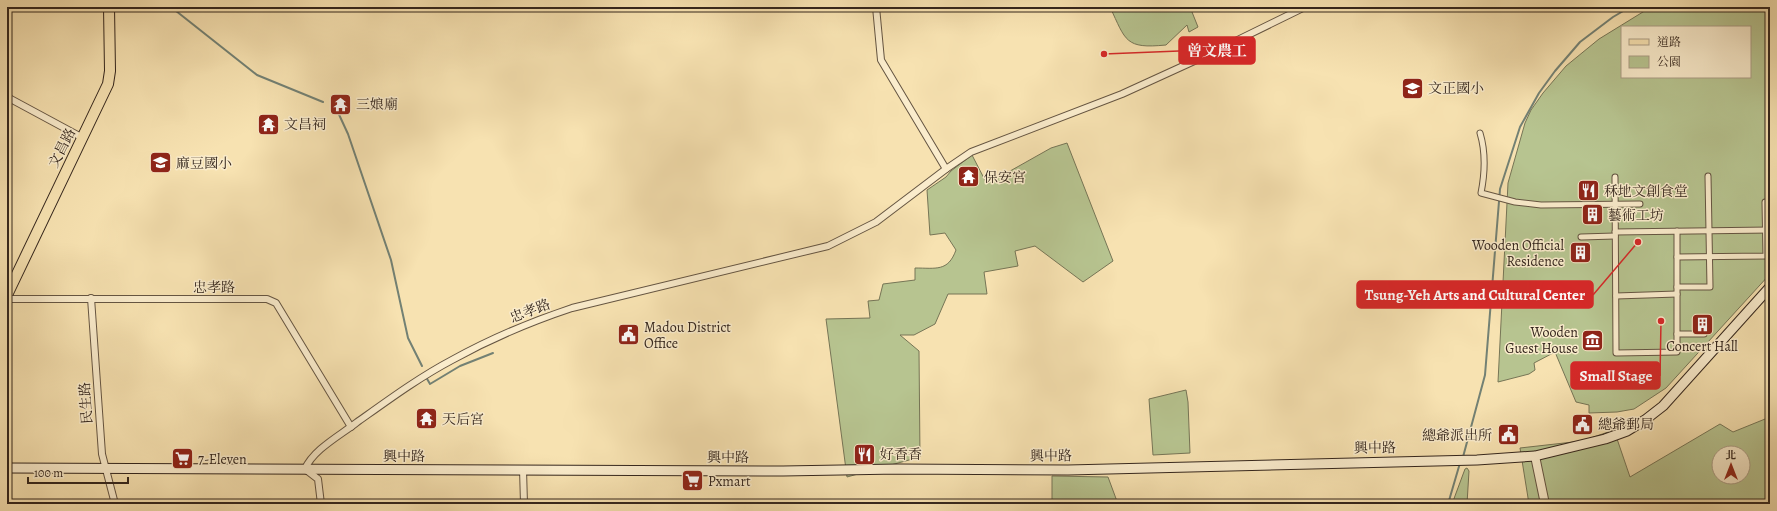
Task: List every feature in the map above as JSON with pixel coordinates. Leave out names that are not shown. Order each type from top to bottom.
[{"type":"main road","name":"文昌路","points":[[7,295],[108,84],[110,71],[109,7]]},
{"type":"main road","name":"興中路","points":[[7,468],[768,471],[898,469],[1060,470],[1448,461],[1535,456],[1617,435],[1645,420],[1663,406],[1770,287]]},
{"type":"street","points":[[876,7],[881,60],[946,169]]},
{"type":"street","name":"忠孝路","points":[[305,469],[308,461],[351,427],[401,391],[438,368],[501,336],[532,322],[572,308],[828,246],[876,222],[946,169],[977,149],[1122,94],[1306,7]]},
{"type":"street","points":[[7,97],[83,138]]},
{"type":"street","points":[[1480,133],[1483,142],[1485,171],[1481,193],[1515,202],[1541,206],[1640,204]]},
{"type":"street","points":[[1677,287],[1710,286],[1708,176]]},
{"type":"street","points":[[1615,177],[1616,353],[1677,352],[1677,231]]},
{"type":"street","points":[[1677,257],[1766,256],[1768,230],[1765,202]]},
{"type":"street","points":[[1581,237],[1677,231],[1768,230]]},
{"type":"street","points":[[1616,296],[1677,294]]},
{"type":"street","name":"民生路","points":[[91,298],[102,454],[115,504]]},
{"type":"street","name":"忠孝路","points":[[7,299],[267,299],[273,301],[276,303],[351,427]]},
{"type":"street","points":[[1677,334],[1704,334]]},
{"type":"street","points":[[1535,456],[1545,504]]},
{"type":"street","points":[[305,469],[318,479],[321,504]]},
{"type":"street","points":[[523,469],[524,504]]},
{"type":"green space","points":[[1110,7],[1190,7],[1198,27],[1189,32],[1187,25],[1166,45],[1142,46],[1134,44],[1124,35]]},
{"type":"green space","points":[[1651,7],[1770,7],[1770,274],[1666,388],[1634,409],[1617,412],[1589,413],[1589,405],[1576,402],[1555,352],[1534,363],[1535,370],[1529,374],[1498,382],[1508,183],[1525,123],[1531,110],[1566,66],[1599,39]]},
{"type":"green space","points":[[1067,143],[1113,261],[1083,282],[1035,246],[1015,251],[1018,266],[984,272],[987,294],[948,294],[935,324],[914,335],[900,335],[919,351],[920,457],[847,477],[826,319],[870,318],[868,301],[879,300],[883,284],[915,280],[915,268],[935,268],[949,262],[956,250],[945,233],[930,235],[927,190],[946,177],[951,171],[972,155],[987,184],[1051,148]]},
{"type":"green space","points":[[1186,390],[1188,402],[1190,453],[1153,455],[1149,399]]},
{"type":"green space","points":[[1770,417],[1770,504],[1529,504],[1520,448],[1582,441],[1614,430],[1630,477],[1720,424],[1733,432]]},
{"type":"green space","points":[[1467,468],[1469,471],[1467,504],[1452,504],[1465,469]]},
{"type":"green space","points":[[1052,476],[1108,477],[1118,504],[1052,504]]},
{"type":"waterway","points":[[171,7],[257,75],[323,102]]},
{"type":"waterway","points":[[1463,457],[1485,375],[1500,189],[1520,127],[1539,93],[1555,71],[1580,42],[1613,17],[1630,7]]},
{"type":"waterway","points":[[331,106],[336,108],[348,134],[391,260],[408,338],[422,366]]},
{"type":"waterway","points":[[426,377],[430,384],[460,366],[493,353]]},
{"type":"waterway","points":[[1448,504],[1460,463]]},
{"type":"place","name":"曾文農工","points":[[1104,54]]},
{"type":"place","name":"文正國小","points":[[1413,88]]},
{"type":"place","name":"三娘廟","points":[[340,104]]},
{"type":"place","name":"文昌祠","points":[[268,124]]},
{"type":"place","name":"麻豆國小","points":[[160,163]]},
{"type":"place","name":"保安宮","points":[[969,177]]},
{"type":"place","name":"秝地文創食堂","points":[[1589,191]]},
{"type":"place","name":"藝術工坊","points":[[1593,215]]},
{"type":"place","name":"Tsung-Yeh Arts and Cultural Center","points":[[1638,242]]},
{"type":"place","name":"Wooden Official Residence","points":[[1580,253]]},
{"type":"place","name":"Small Stage","points":[[1661,321]]},
{"type":"place","name":"Concert Hall","points":[[1702,324]]},
{"type":"place","name":"Madou District Office","points":[[628,335]]},
{"type":"place","name":"Wooden Guest House","points":[[1593,340]]},
{"type":"place","name":"天后宮","points":[[426,419]]},
{"type":"place","name":"總爺郵局","points":[[1583,424]]},
{"type":"place","name":"總爺派出所","points":[[1508,435]]},
{"type":"place","name":"好香香","points":[[864,454]]},
{"type":"place","name":"7-Eleven","points":[[183,459]]},
{"type":"place","name":"Pxmart","points":[[692,481]]}]
